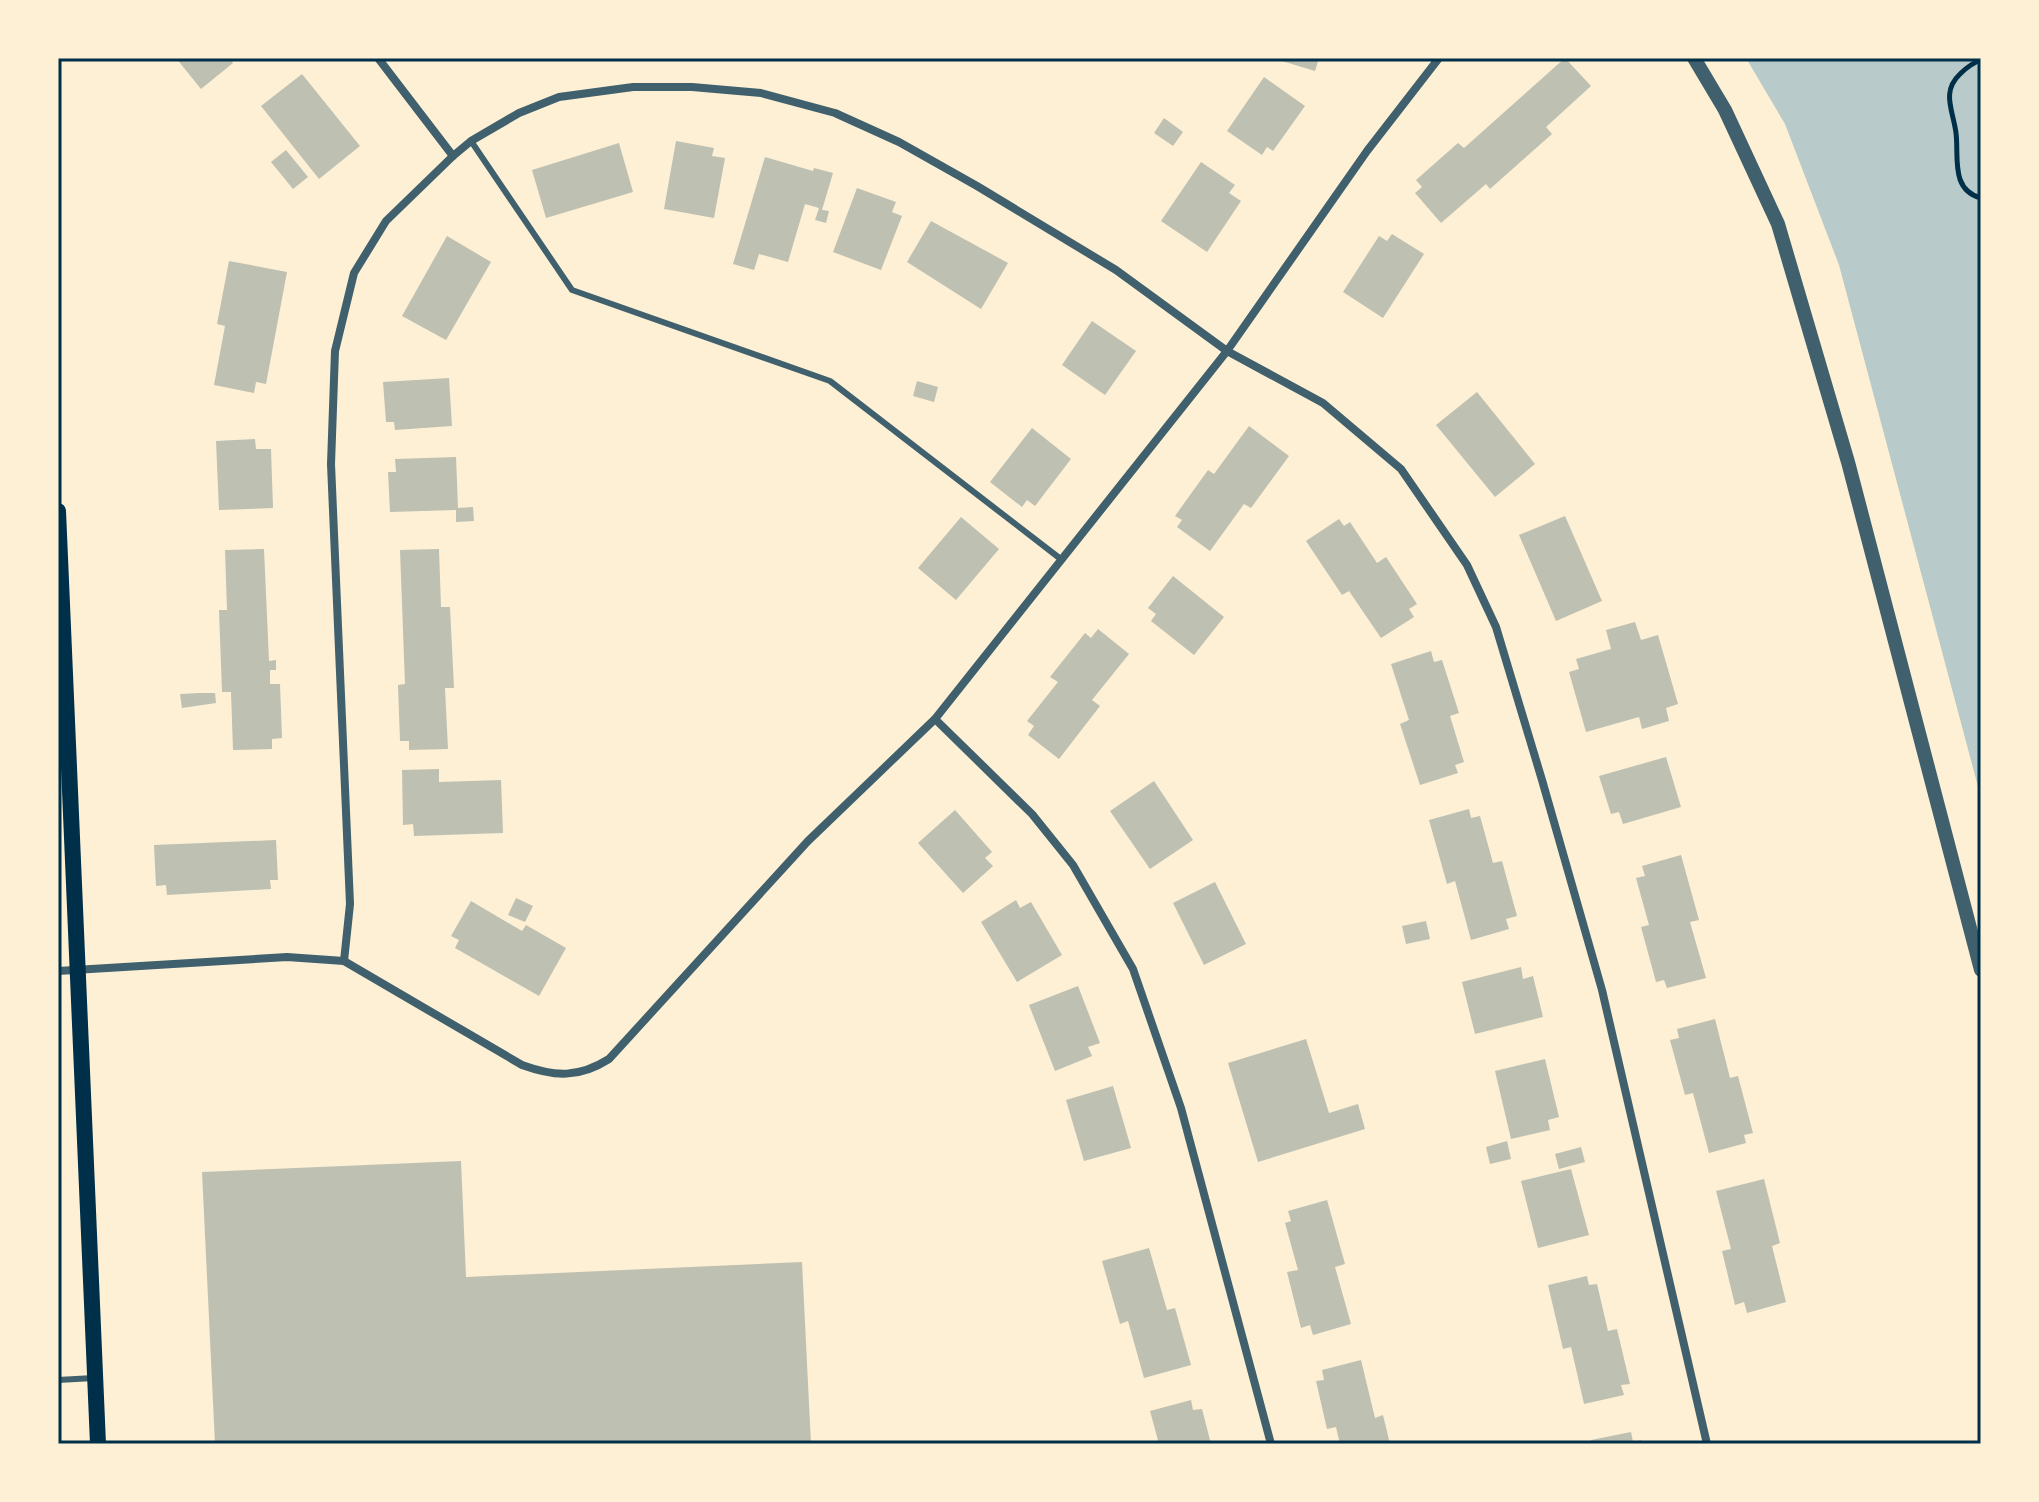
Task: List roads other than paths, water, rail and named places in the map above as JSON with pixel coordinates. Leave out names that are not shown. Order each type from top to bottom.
[{"type":"main road","points":[[58,511],[98,1444]]},
{"type":"street","points":[[378,58],[453,156]]},
{"type":"street","points":[[58,971],[287,957],[344,961],[522,1065],[542,1072],[571,1075],[609,1059],[808,841],[935,719],[1227,351],[1367,151],[1439,58]]},
{"type":"street","points":[[1694,58],[1725,110],[1778,224],[1848,462],[1976,928],[1981,970]]},
{"type":"street","points":[[344,961],[350,904],[331,464],[335,351],[354,273],[386,221],[453,156],[471,141],[519,113],[559,97],[633,87],[692,87],[761,93],[835,113],[899,142],[1091,255],[1227,351],[1323,403],[1401,469],[1467,565],[1496,627],[1602,990],[1707,1444]]},
{"type":"street","points":[[935,719],[1032,814],[1065,855],[1133,969],[1181,1108],[1271,1444]]},
{"type":"lane","points":[[471,141],[572,290],[830,381],[1062,560]]},
{"type":"lane","points":[[58,1380],[95,1378]]}]
